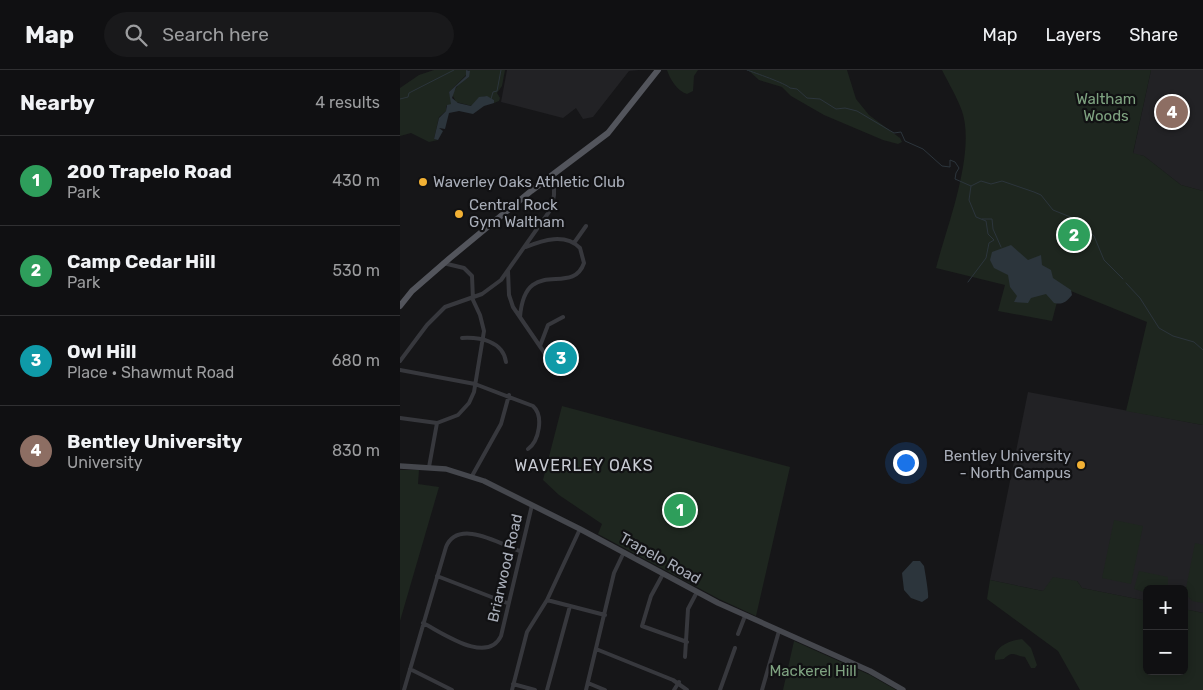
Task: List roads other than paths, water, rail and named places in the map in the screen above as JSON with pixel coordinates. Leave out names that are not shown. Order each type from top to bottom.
[{"type":"main road","points":[[400,306],[412,290],[443,263],[611,130],[658,70]]},
{"type":"main road","name":"Trapelo Road","points":[[400,466],[429,467],[472,476],[580,529],[662,574],[745,616],[870,671],[902,690]]},
{"type":"street","points":[[400,361],[427,325],[442,310],[452,304],[488,291],[508,271],[551,209],[554,195],[554,174]]},
{"type":"street","points":[[574,243],[586,226]]},
{"type":"street","points":[[520,317],[523,296],[534,284],[544,280],[571,278],[581,269],[584,256],[580,248],[574,243],[551,239],[526,247]]},
{"type":"street","points":[[400,418],[437,424],[452,419],[462,412],[471,399],[476,384],[483,339],[482,321],[473,298],[474,283],[470,273],[460,266],[443,263]]},
{"type":"street","points":[[508,271],[511,302],[550,361]]},
{"type":"street","points":[[540,346],[548,325],[563,317]]},
{"type":"street","points":[[462,338],[483,339],[501,349],[506,362]]},
{"type":"street","points":[[400,370],[476,384],[534,406],[540,413],[539,425],[532,446],[528,449]]},
{"type":"street","points":[[472,476],[501,424],[509,395]]},
{"type":"street","points":[[429,467],[437,424]]},
{"type":"street","name":"Briarwood Road","points":[[424,623],[475,648],[489,648],[501,636],[507,603],[532,505]]},
{"type":"street","points":[[512,690],[527,632],[547,600],[580,529]]},
{"type":"street","points":[[404,690],[448,542],[459,534],[472,534],[520,550]]},
{"type":"street","points":[[586,690],[614,573],[624,552]]},
{"type":"street","points":[[662,574],[651,596],[642,626],[687,642]]},
{"type":"street","points":[[437,576],[507,603]]},
{"type":"street","points":[[685,657],[688,612],[697,592]]},
{"type":"street","points":[[547,600],[605,615]]},
{"type":"street","points":[[547,690],[570,606]]},
{"type":"street","points":[[738,634],[745,616]]},
{"type":"street","points":[[762,690],[779,631]]},
{"type":"street","points":[[720,690],[735,648]]},
{"type":"street","points":[[596,649],[679,682],[687,690]]},
{"type":"street","points":[[410,669],[452,690]]},
{"type":"street","points":[[674,690],[679,682]]},
{"type":"street","points":[[588,683],[605,690]]},
{"type":"street","points":[[513,684],[535,690]]},
{"type":"waterway","points":[[400,99],[408,97],[409,93],[454,70]]},
{"type":"waterway","points":[[491,99],[493,92],[497,91],[501,70]]},
{"type":"waterway","points":[[747,70],[790,88],[797,89],[807,98],[820,99],[836,109],[845,108],[857,111],[894,133],[901,132],[905,141],[923,149],[942,166],[950,167],[950,160],[955,162],[959,168],[955,179],[971,186],[981,181],[991,184],[1002,181],[1041,195],[1053,210],[1078,220],[1094,236],[1104,260],[1123,279]]},
{"type":"waterway","points":[[968,282],[986,258],[989,243],[994,240],[988,234],[986,221],[976,217],[969,200],[971,186]]},
{"type":"waterway","points":[[982,219],[992,219],[993,229],[1001,247]]},
{"type":"waterway","points":[[1126,283],[1140,298],[1159,328],[1173,336],[1194,342],[1203,350]]},
{"type":"place","name":"Bentley University","points":[[1172,112]]},
{"type":"place","name":"Waverley Oaks Athletic Club","points":[[423,182]]},
{"type":"place","name":"Central Rock Gym Waltham","points":[[459,214]]},
{"type":"place","name":"Camp Cedar Hill","points":[[1074,235]]},
{"type":"place","name":"Owl Hill","points":[[561,358]]},
{"type":"place","name":"Bentley University - North Campus","points":[[1081,465]]},
{"type":"place","name":"200 Trapelo Road","points":[[680,510]]},
{"type":"district","name":"WAVERLEY OAKS","points":[[584,465]]},
{"type":"park label","name":"Waltham Woods","points":[[1106,108]]},
{"type":"park label","name":"Mackerel Hill","points":[[813,671]]}]
